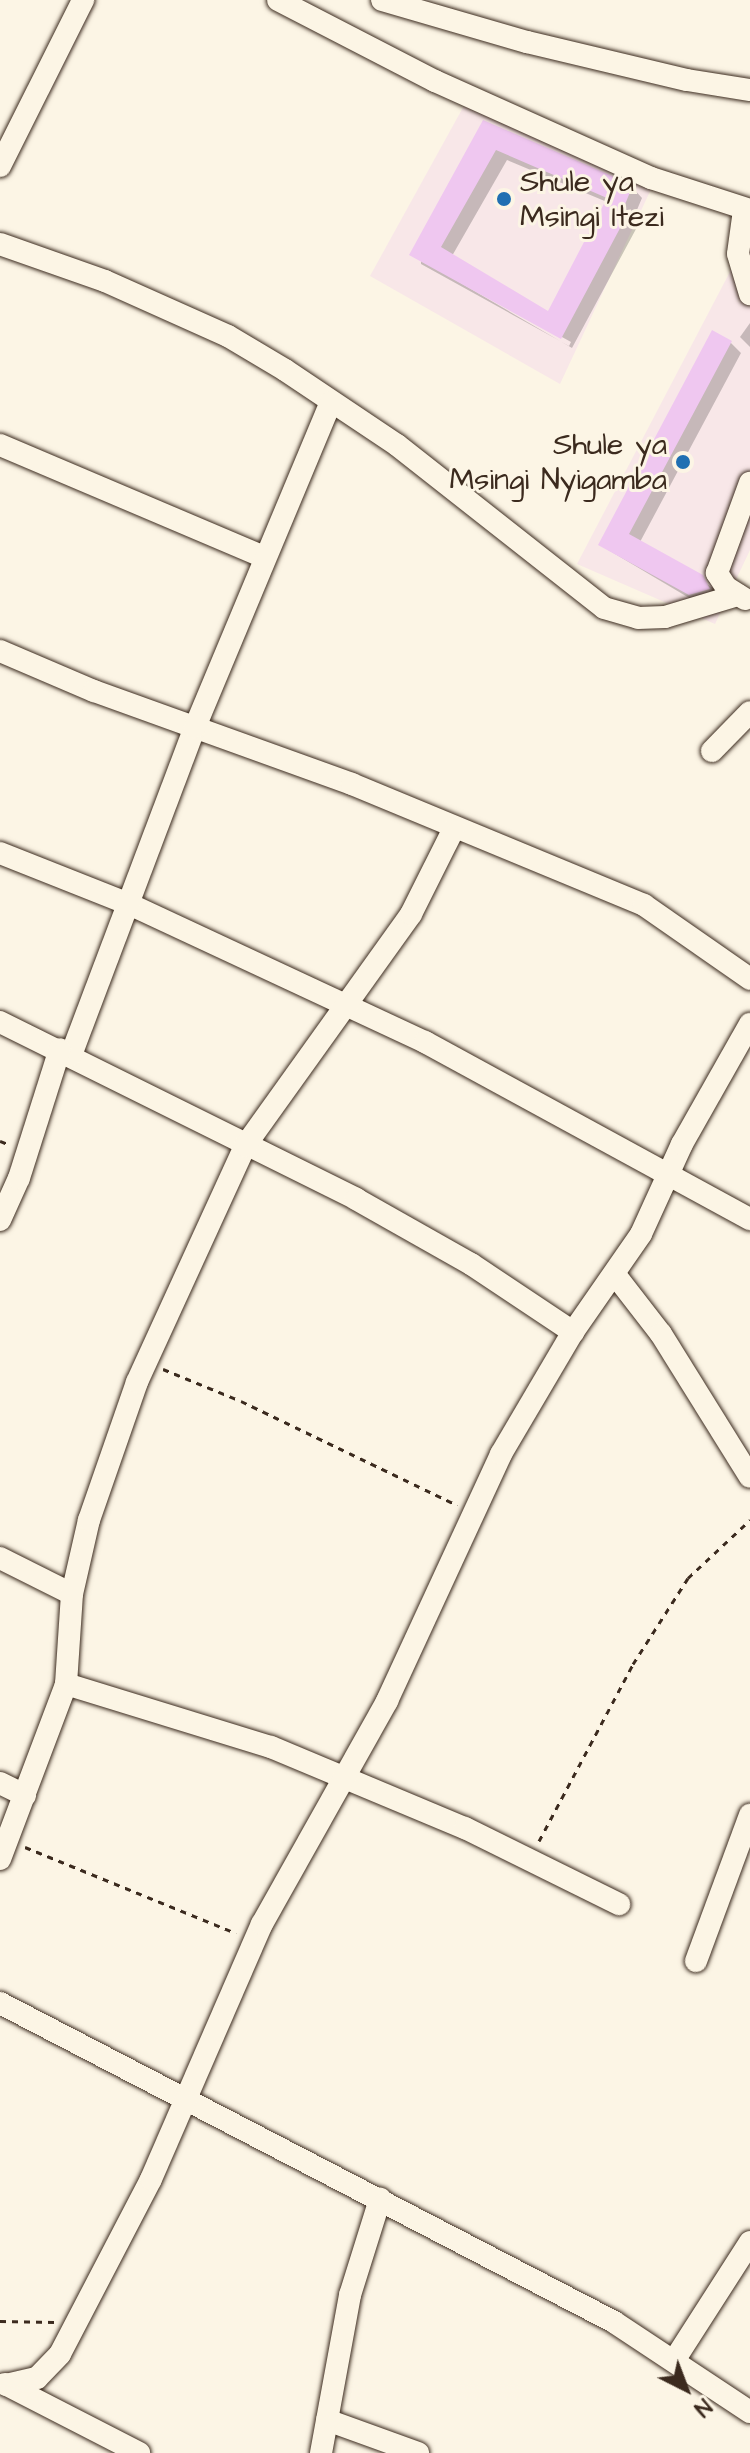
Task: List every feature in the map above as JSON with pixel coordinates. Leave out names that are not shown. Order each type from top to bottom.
[{"type":"street","points":[[0,166],[83,0]]},
{"type":"street","points":[[278,0],[478,100],[651,178],[744,210],[738,254],[750,294]]},
{"type":"street","points":[[382,0],[527,42],[687,80],[750,90]]},
{"type":"street","points":[[0,244],[105,281],[228,336],[397,445],[604,608],[638,618],[665,617],[744,599]]},
{"type":"street","points":[[0,1220],[19,1178],[65,1052],[129,904],[195,727],[331,402]]},
{"type":"street","points":[[0,445],[264,557]]},
{"type":"street","points":[[744,599],[717,573],[750,483]]},
{"type":"street","points":[[0,651],[195,727],[275,753],[644,905],[750,979]]},
{"type":"street","points":[[712,751],[750,712]]},
{"type":"street","points":[[4,1850],[66,1684],[72,1594],[107,1462],[146,1362],[245,1146],[411,914],[454,828]]},
{"type":"street","points":[[0,853],[129,904],[348,1005],[518,1089],[666,1177],[750,1219]]},
{"type":"street","points":[[0,1022],[65,1052],[471,1264],[573,1332]]},
{"type":"street","points":[[3,2383],[29,2382],[45,2372],[78,2322],[151,2179],[182,2098],[254,1941],[387,1701],[471,1512],[573,1332],[616,1276],[750,1024]]},
{"type":"street","points":[[616,1276],[661,1334],[750,1477]]},
{"type":"street","points":[[0,1558],[72,1594]]},
{"type":"street","points":[[66,1684],[271,1747],[530,1859],[619,1904]]},
{"type":"street","points":[[0,1783],[25,1795]]},
{"type":"street","points":[[696,1961],[750,1815]]},
{"type":"street","points":[[0,2003],[380,2199],[675,2359],[750,2412]]},
{"type":"street","points":[[321,2453],[350,2295],[380,2199]]},
{"type":"street","points":[[675,2359],[750,2242]]},
{"type":"street","points":[[3,2383],[139,2453]]},
{"type":"street","points":[[327,2420],[418,2453]]},
{"type":"path","points":[[146,1362],[241,1401],[471,1512]]},
{"type":"path","points":[[530,1859],[626,1677],[688,1578],[750,1520]]},
{"type":"path","points":[[4,1850],[254,1941]]},
{"type":"path","points":[[0,2321],[78,2322]]},
{"type":"shaded area","points":[[471,93],[660,170],[560,384],[370,276]]},
{"type":"shaded area","points":[[744,245],[750,248],[750,550],[715,624],[577,564]]},
{"type":"building","points":[[483,120],[633,185],[621,214],[626,217],[561,339],[409,255]],"holes":[[[496,150],[607,198],[548,311],[441,247]]]},
{"type":"building","points":[[712,330],[732,341],[629,534],[703,575],[710,589],[689,595],[598,545]]},
{"type":"place","name":"Shule ya Msingi Itezi","points":[[504,199]]},
{"type":"place","name":"Shule ya Msingi Nyigamba","points":[[683,462]]}]
